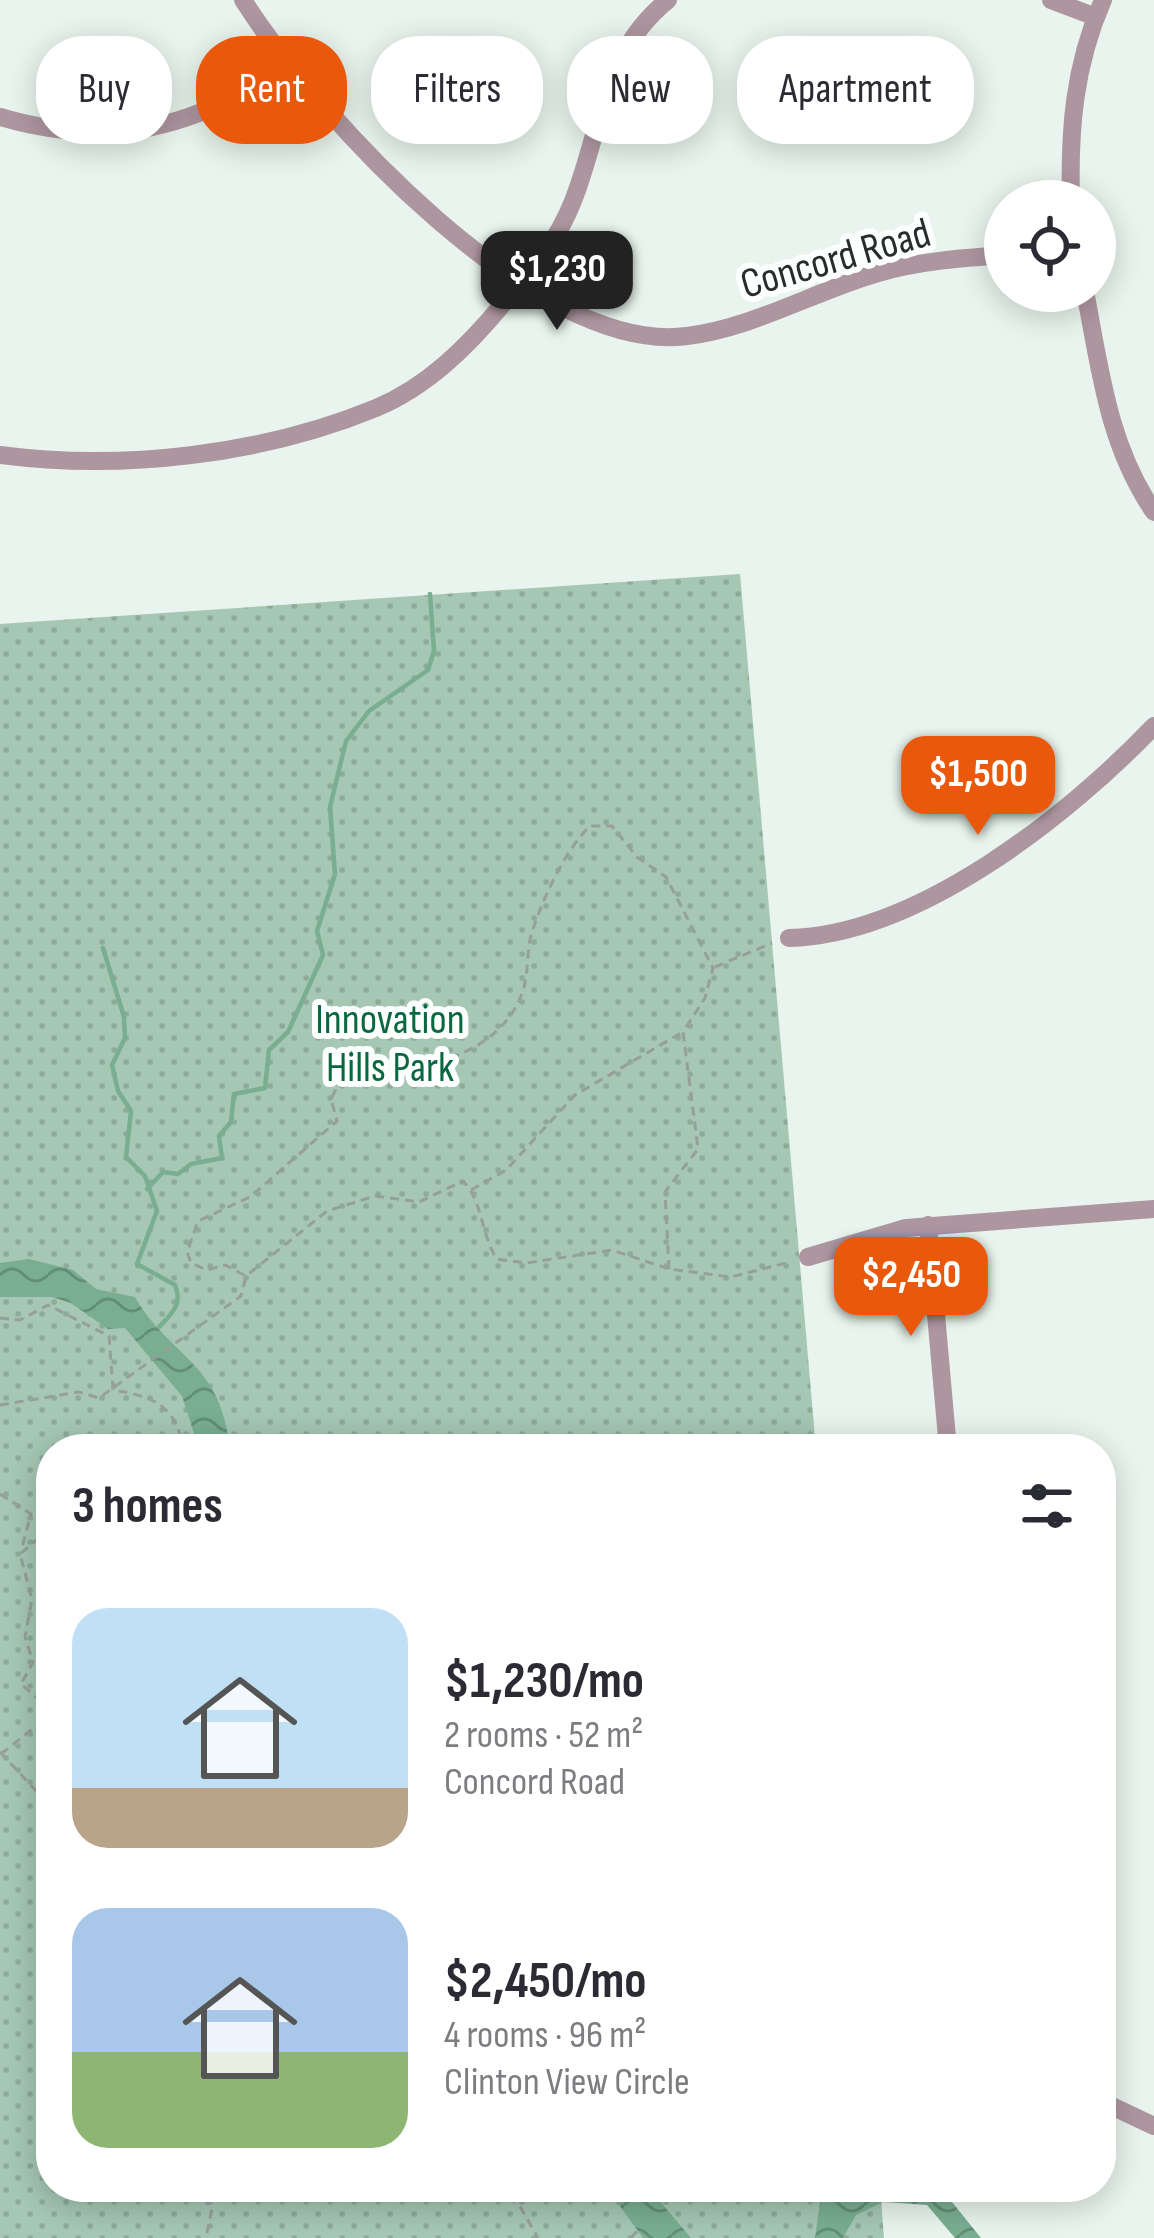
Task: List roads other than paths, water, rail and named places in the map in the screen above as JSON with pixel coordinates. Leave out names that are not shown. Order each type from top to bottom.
[{"type":"street","name":"Concord Road","points":[[244,0],[269,36]]},
{"type":"street","points":[[0,455],[100,461],[274,439],[378,408],[454,358],[526,285],[574,200],[601,99],[622,50],[668,0]]},
{"type":"street","points":[[1051,0],[1099,8],[1075,84],[1070,180]]},
{"type":"street","points":[[0,117],[90,136],[142,132],[196,114]]},
{"type":"street","name":"Concord Road","points":[[347,129],[401,189],[526,285],[604,324],[643,337],[685,337],[879,273],[984,257]]},
{"type":"street","points":[[1089,312],[1113,429],[1128,473],[1154,512]]},
{"type":"street","points":[[789,938],[817,938],[873,920],[977,870],[1064,812],[1154,726]]},
{"type":"street","points":[[808,1258],[928,1225],[1154,1209]]},
{"type":"street","points":[[928,1225],[947,1434]]},
{"type":"street","points":[[1116,2108],[1154,2126]]},
{"type":"water","points":[[29,1259],[73,1270],[96,1289],[135,1297],[205,1378],[227,1434],[194,1434],[182,1396],[125,1328],[108,1329],[71,1303],[52,1297],[0,1297],[0,1263]]},
{"type":"water","points":[[617,2202],[661,2202],[691,2238],[643,2238]]},
{"type":"water","points":[[820,2202],[883,2202],[856,2215],[843,2238],[815,2238]]},
{"type":"water","points":[[883,2202],[952,2202],[981,2238],[955,2238],[927,2205]]},
{"type":"waterway","points":[[147,1189],[163,1172],[178,1174],[191,1164],[222,1158],[219,1136],[231,1122],[234,1094],[265,1088],[269,1050],[288,1032],[323,955],[317,931],[335,874],[330,807],[346,741],[369,711],[428,670],[434,651],[430,594]]},
{"type":"waterway","points":[[103,948],[124,1017],[125,1038],[112,1065],[118,1091],[131,1111],[126,1157],[145,1176],[157,1211],[137,1264],[175,1285],[178,1298],[159,1327]]},
{"type":"park label","name":"Innovation Hills Park","points":[[390,1042]]}]
